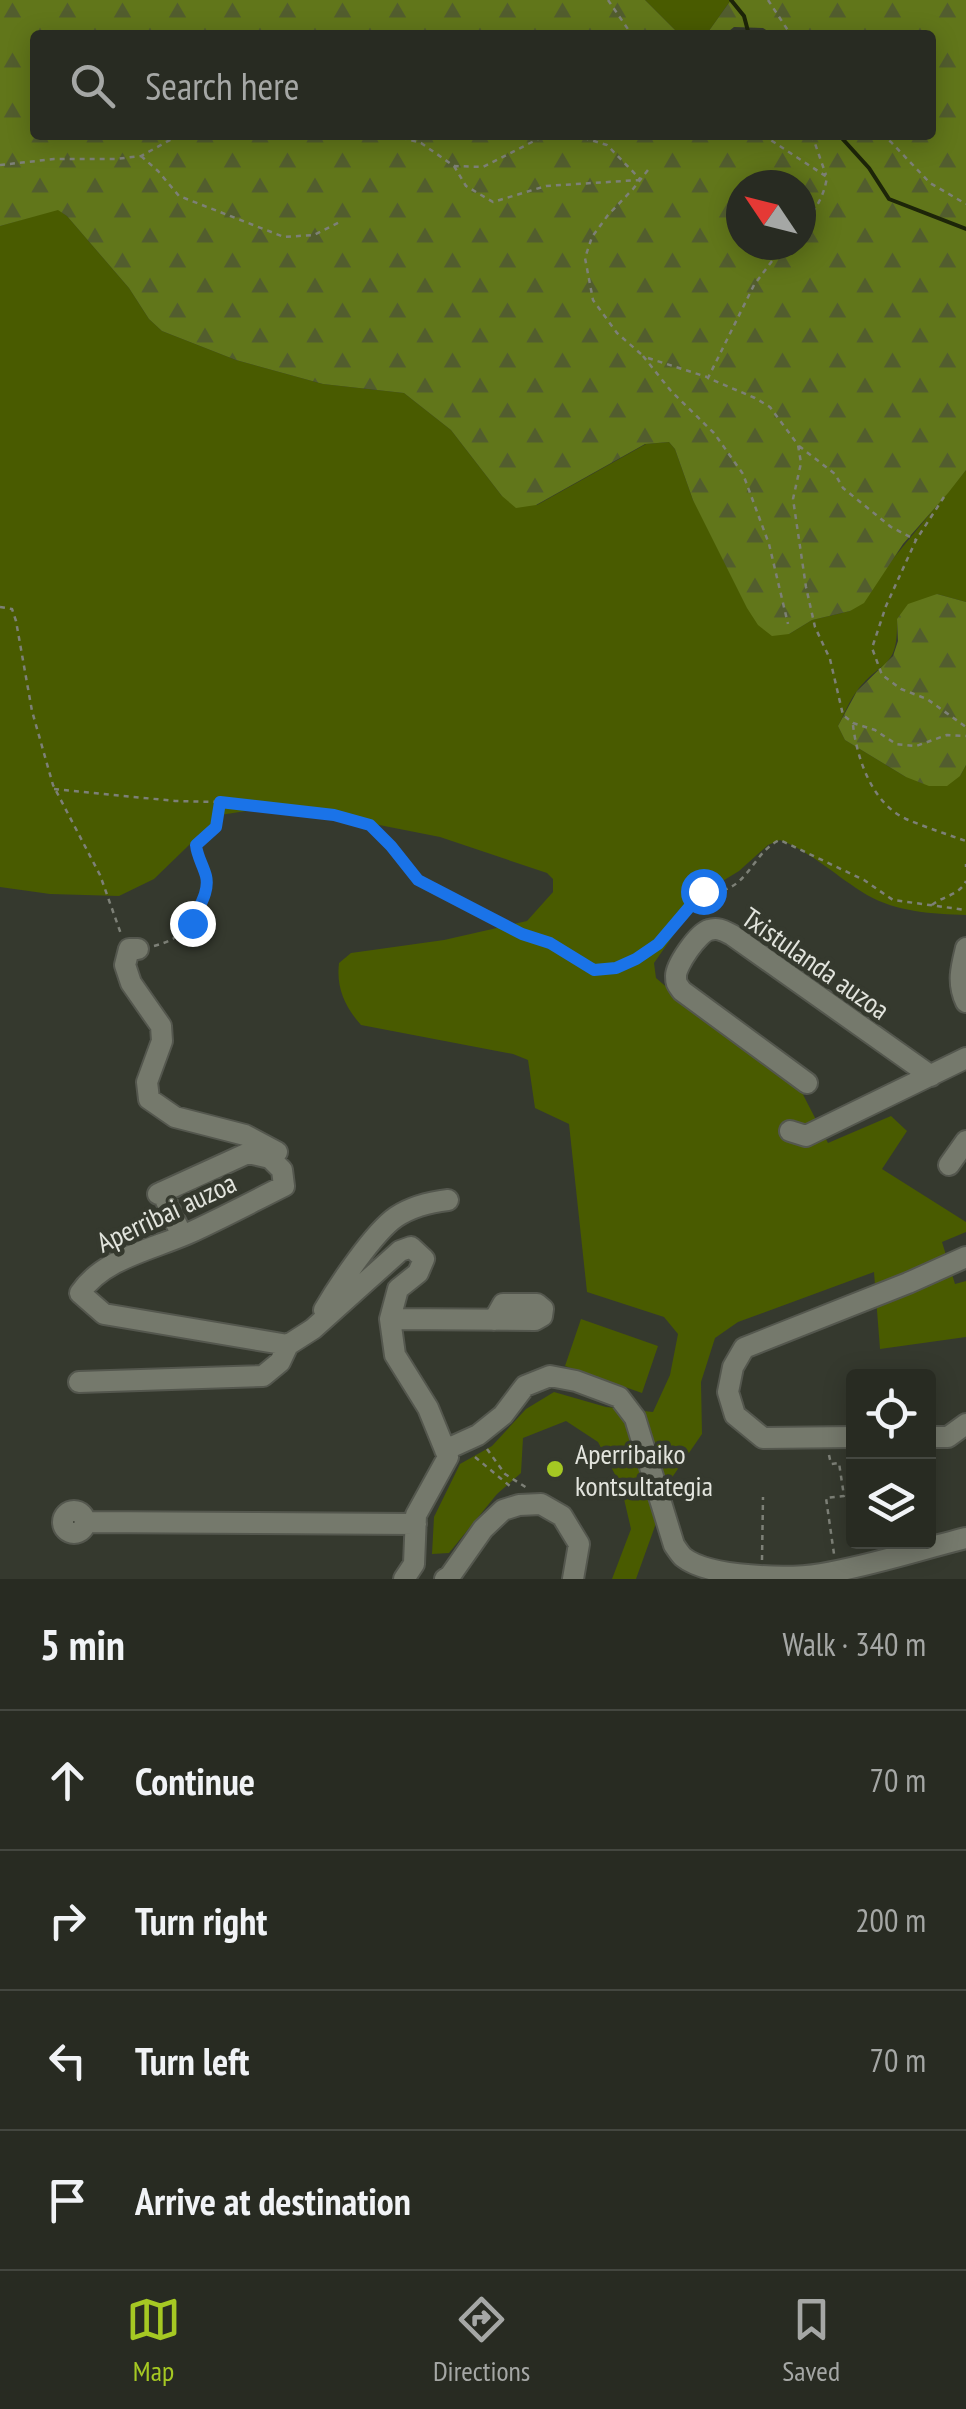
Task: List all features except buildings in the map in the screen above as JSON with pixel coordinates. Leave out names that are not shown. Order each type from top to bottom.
[{"type":"street","name":"Txistulanda auzoa","points":[[806,1083],[682,991],[676,969],[702,933],[720,928],[732,935],[931,1076]]},
{"type":"street","points":[[966,948],[960,990],[966,1002]]},
{"type":"street","points":[[134,949],[125,965],[131,983],[161,1026],[162,1041],[147,1082],[149,1099],[174,1117],[245,1135],[272,1148],[292,1171],[284,1186]]},
{"type":"street","points":[[790,1131],[806,1136],[966,1058]]},
{"type":"street","points":[[949,1165],[966,1141]]},
{"type":"street","name":"Aperribai auzoa","points":[[182,1236],[160,1193],[248,1153],[270,1158],[282,1170],[284,1186],[182,1236],[121,1260],[90,1279],[80,1293],[104,1314],[288,1345]]},
{"type":"street","points":[[312,1329],[336,1289],[380,1232],[397,1216],[443,1201]]},
{"type":"street","points":[[79,1382],[263,1376],[280,1362],[288,1345],[312,1329],[400,1251],[411,1247],[424,1259],[418,1273],[398,1288],[390,1319],[395,1355],[452,1447]]},
{"type":"street","points":[[846,1437],[763,1438],[735,1415],[728,1392],[733,1367],[744,1348],[966,1257]]},
{"type":"street","points":[[390,1319],[494,1320]]},
{"type":"street","points":[[408,1578],[414,1564],[416,1515],[452,1447],[478,1435],[503,1415],[525,1386],[550,1376],[619,1397],[636,1418],[674,1545],[682,1557],[703,1567],[761,1576],[818,1575],[966,1538]]},
{"type":"street","points":[[936,1437],[948,1438],[966,1424]]},
{"type":"street","points":[[445,1579],[483,1528],[504,1510],[532,1504],[562,1516],[579,1544],[573,1579]]},
{"type":"street","points":[[86,1522],[416,1524]]},
{"type":"path","points":[[608,0],[629,30]]},
{"type":"path","points":[[768,0],[788,30]]},
{"type":"path","points":[[0,165],[141,156],[171,140]]},
{"type":"path","points":[[408,140],[454,166],[466,186],[493,202],[546,186],[640,180]]},
{"type":"path","points":[[454,166],[483,167],[536,140]]},
{"type":"path","points":[[590,140],[607,145],[640,180]]},
{"type":"path","points":[[771,140],[827,177]]},
{"type":"path","points":[[814,140],[827,177],[816,208]]},
{"type":"path","points":[[888,140],[930,183],[966,204]]},
{"type":"path","points":[[141,156],[179,196],[284,237],[314,235],[340,222]]},
{"type":"path","points":[[648,170],[592,237],[585,258],[592,300],[617,333],[714,433],[742,474],[769,544],[788,624]]},
{"type":"path","points":[[708,378],[754,285],[773,260]]},
{"type":"path","points":[[643,356],[708,378],[770,408],[798,445],[834,474],[843,488],[890,527],[916,540]]},
{"type":"path","points":[[798,445],[800,463],[793,499],[806,587],[815,628],[830,659],[843,715],[852,724],[875,730],[896,744],[916,746],[947,736],[966,736]]},
{"type":"path","points":[[944,497],[916,540],[872,648],[882,675],[966,727]]},
{"type":"path","points":[[0,607],[12,609],[32,711],[54,789],[100,875],[122,938],[134,949],[173,941],[192,923],[207,890],[196,845],[216,827],[220,802]]},
{"type":"path","points":[[852,724],[869,780],[888,806],[903,818],[966,841]]},
{"type":"path","points":[[54,789],[220,802],[334,815],[370,825],[418,880],[522,934],[550,943],[594,970],[616,968],[647,952],[703,891],[721,891],[737,884],[770,844],[780,840],[864,880],[893,900],[966,910]]},
{"type":"path","points":[[931,906],[966,882]]},
{"type":"path","points":[[478,1435],[505,1474],[532,1492],[532,1504]]},
{"type":"path","points":[[452,1447],[532,1504]]},
{"type":"path","points":[[828,1447],[830,1464],[839,1462],[844,1496],[826,1498],[837,1570]]},
{"type":"path","points":[[761,1576],[763,1497]]},
{"type":"green space","points":[[0,0],[645,0],[675,30],[30,30],[30,140],[936,140],[936,30],[710,30],[731,0],[966,0],[966,470],[903,544],[864,603],[850,611],[812,620],[789,634],[772,636],[758,625],[747,608],[669,442],[645,444],[536,505],[516,508],[502,496],[451,430],[404,393],[323,384],[236,360],[162,331],[58,210],[0,226]]},
{"type":"green space","points":[[645,0],[731,0],[710,30],[675,30]]},
{"type":"green space","points":[[58,209],[162,331],[236,360],[323,384],[404,393],[451,430],[502,496],[537,505],[646,444],[669,442],[693,500],[789,634],[812,620],[850,611],[966,470],[966,602],[937,594],[897,619],[892,656],[857,691],[838,726],[845,740],[906,777],[960,776],[966,765],[966,915],[915,911],[878,901],[780,840],[703,893],[654,963],[656,978],[699,1015],[796,1081],[828,1143],[891,1116],[907,1131],[882,1169],[966,1222],[966,1232],[942,1242],[955,1284],[966,1281],[966,1337],[880,1349],[874,1272],[738,1322],[715,1338],[701,1382],[702,1434],[673,1476],[636,1579],[612,1579],[631,1529],[621,1486],[598,1442],[566,1421],[523,1438],[521,1473],[497,1494],[449,1553],[432,1554],[434,1517],[460,1464],[492,1446],[526,1409],[554,1392],[606,1407],[653,1412],[670,1375],[678,1334],[664,1317],[587,1292],[569,1124],[535,1108],[528,1060],[361,1025],[346,1004],[339,981],[339,963],[351,953],[444,940],[527,921],[553,892],[553,879],[547,873],[440,837],[265,808],[220,815],[154,879],[119,896],[50,894],[0,887],[0,226]]},
{"type":"green space","points":[[937,594],[966,602],[966,765],[947,786],[929,786],[906,777],[845,740],[838,726],[857,691],[893,656],[898,641],[897,619],[908,604]]},
{"type":"green space","points":[[581,1319],[658,1346],[642,1393],[565,1366]]},
{"type":"waterway","points":[[731,0],[744,16],[748,30]]},
{"type":"waterway","points":[[844,140],[869,168],[889,199],[966,229]]},
{"type":"place","name":"Aperribaiko kontsultategia","points":[[555,1469]]},
{"type":"route","points":[[192,923],[207,890],[196,845],[216,827],[220,802],[334,815],[370,825],[418,880],[522,934],[550,943],[594,970],[616,968],[658,944],[703,891]]}]
